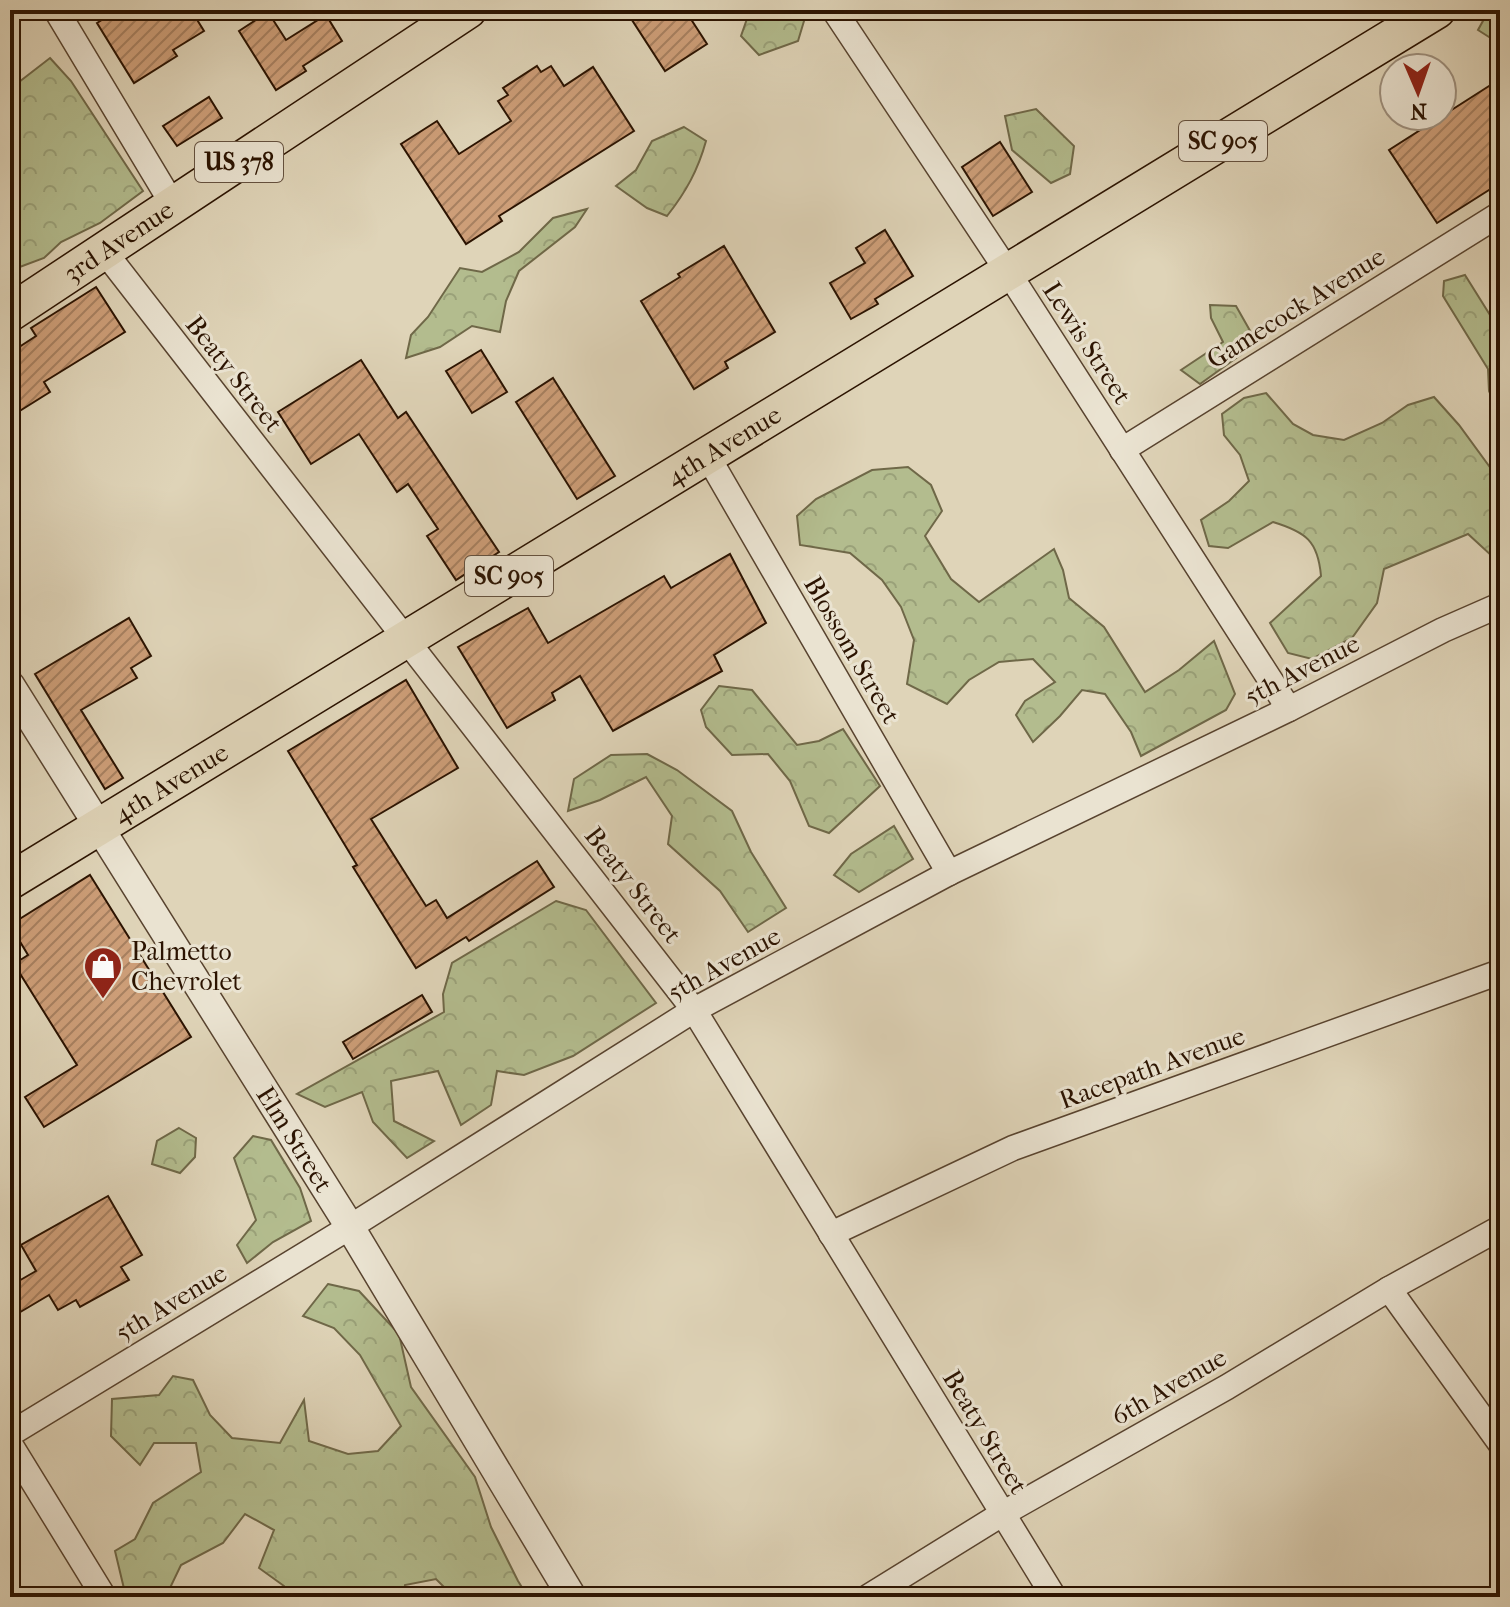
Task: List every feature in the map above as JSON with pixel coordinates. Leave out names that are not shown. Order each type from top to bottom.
[{"type":"main road","name":"3rd Avenue","points":[[10,313],[468,10]]},
{"type":"main road","name":"4th Avenue","points":[[10,881],[1437,10]]},
{"type":"street","points":[[56,10],[173,205]]},
{"type":"street","name":"Lewis Street","points":[[834,10],[1008,272],[1289,709]]},
{"type":"street","name":"Gamecock Avenue","points":[[1122,450],[1500,214]]},
{"type":"street","name":"Beaty Street","points":[[104,251],[694,1010],[1054,1597]]},
{"type":"street","name":"Blossom Street","points":[[707,455],[949,873]]},
{"type":"street","name":"5th Avenue","points":[[10,1434],[350,1227],[694,1010],[949,873],[1289,709],[1443,630],[1500,605]]},
{"type":"street","name":"Elm Street","points":[[10,685],[350,1227],[572,1597]]},
{"type":"street","name":"Racepath Avenue","points":[[831,1234],[1013,1148],[1500,972]]},
{"type":"street","name":"6th Avenue","points":[[868,1597],[1002,1514],[1500,1228]]},
{"type":"street","points":[[1389,1289],[1500,1443]]},
{"type":"street","points":[[10,1444],[104,1597]]},
{"type":"green space","points":[[774,10],[807,11],[798,41],[759,55],[741,36],[748,16],[769,14]]},
{"type":"green space","points":[[1489,10],[1500,10],[1500,44],[1478,30]]},
{"type":"green space","points":[[50,58],[71,81],[143,191],[100,223],[61,242],[44,258],[17,268],[10,260],[10,89]]},
{"type":"green space","points":[[1036,109],[1074,146],[1070,174],[1051,183],[1012,150],[1005,116]]},
{"type":"green space","points":[[684,127],[706,141],[691,180],[667,216],[647,208],[616,186],[636,170],[652,141]]},
{"type":"green space","points":[[587,209],[575,227],[519,271],[506,301],[500,332],[472,326],[440,347],[406,358],[411,335],[428,317],[460,268],[482,272],[519,252],[553,218]]},
{"type":"green space","points":[[1465,275],[1495,323],[1500,321],[1500,415],[1489,391],[1488,369],[1443,296],[1444,281]]},
{"type":"green space","points":[[1210,305],[1236,306],[1257,343],[1200,384],[1181,370],[1223,342],[1211,318]]},
{"type":"green space","points":[[1266,393],[1293,424],[1313,435],[1344,440],[1382,423],[1408,405],[1434,397],[1500,481],[1500,556],[1493,557],[1468,534],[1384,569],[1377,603],[1352,638],[1312,659],[1288,653],[1270,623],[1321,576],[1313,546],[1302,534],[1273,522],[1228,548],[1209,546],[1201,520],[1229,501],[1249,481],[1240,455],[1224,435],[1222,414],[1244,398]]},
{"type":"green space","points":[[908,467],[931,485],[942,511],[925,536],[951,579],[979,602],[1054,549],[1063,570],[1069,598],[1104,627],[1145,692],[1179,670],[1214,641],[1235,694],[1226,710],[1141,756],[1131,732],[1105,694],[1082,690],[1033,742],[1016,715],[1025,701],[1055,682],[1033,659],[999,662],[969,680],[947,704],[907,684],[914,640],[901,607],[882,580],[850,553],[800,545],[797,516],[816,499],[872,470]]},
{"type":"green space","points":[[719,686],[752,690],[797,745],[819,741],[843,729],[880,786],[829,833],[809,826],[790,781],[768,754],[732,755],[706,727],[701,710]]},
{"type":"green space","points":[[647,754],[677,770],[732,811],[751,852],[786,908],[748,932],[720,891],[668,844],[672,816],[646,777],[600,800],[568,811],[574,779],[611,755]]},
{"type":"green space","points":[[894,826],[913,859],[859,892],[834,875],[851,854]]},
{"type":"green space","points":[[556,901],[586,910],[656,1003],[573,1056],[524,1075],[497,1071],[491,1105],[461,1125],[438,1071],[391,1081],[394,1121],[434,1141],[407,1158],[373,1122],[362,1092],[325,1107],[297,1094],[444,1012],[443,994],[452,963]]},
{"type":"green space","points":[[179,1128],[196,1138],[195,1157],[180,1173],[152,1164],[157,1141]]},
{"type":"green space","points":[[253,1136],[271,1140],[300,1188],[311,1221],[273,1242],[247,1263],[237,1245],[256,1220],[234,1158]]},
{"type":"green space","points":[[328,1284],[359,1291],[399,1334],[411,1387],[475,1477],[491,1527],[528,1597],[454,1597],[436,1579],[405,1585],[404,1597],[285,1597],[284,1586],[259,1568],[274,1530],[245,1514],[223,1543],[181,1565],[168,1592],[170,1597],[126,1597],[115,1551],[135,1539],[153,1503],[201,1472],[196,1443],[154,1443],[140,1465],[111,1436],[112,1399],[159,1395],[173,1376],[193,1380],[210,1415],[232,1438],[280,1443],[304,1400],[309,1441],[348,1454],[378,1451],[401,1426],[360,1355],[334,1328],[303,1316]]},
{"type":"building","points":[[100,10],[191,10],[204,31],[173,50],[177,56],[134,83],[97,23],[105,18]]},
{"type":"building","points":[[649,10],[685,10],[707,44],[665,71],[632,20]]},
{"type":"building","points":[[268,12],[286,40],[326,15],[342,41],[303,66],[306,71],[276,90],[239,31]]},
{"type":"building","points":[[537,66],[541,72],[551,66],[564,86],[593,67],[634,131],[499,216],[502,221],[466,244],[401,144],[437,121],[459,154],[511,121],[498,101],[508,95],[503,88]]},
{"type":"building","points":[[1500,79],[1500,183],[1437,223],[1389,150],[1417,132],[1458,132],[1458,106]]},
{"type":"building","points":[[209,97],[222,118],[177,146],[163,126]]},
{"type":"building","points":[[1000,142],[1032,192],[993,216],[962,167]]},
{"type":"building","points":[[885,230],[913,276],[875,299],[878,304],[851,319],[830,283],[865,263],[856,248]]},
{"type":"building","points":[[724,246],[775,332],[725,362],[728,368],[694,389],[641,301]]},
{"type":"building","points":[[96,287],[125,332],[44,382],[50,392],[10,417],[10,353],[36,336],[31,328]]},
{"type":"building","points":[[481,350],[507,392],[472,413],[446,371]]},
{"type":"building","points":[[361,360],[398,418],[406,412],[499,552],[456,580],[427,536],[438,529],[408,484],[397,492],[359,434],[311,464],[278,412]]},
{"type":"building","points":[[553,378],[615,476],[577,499],[516,402]]},
{"type":"building","points":[[730,554],[766,623],[714,655],[722,671],[613,731],[580,676],[552,693],[555,700],[507,728],[458,647],[528,608],[548,643],[664,576],[671,588]]},
{"type":"building","points":[[129,618],[151,656],[131,668],[137,678],[81,710],[123,778],[105,789],[35,674]]},
{"type":"building","points":[[406,680],[458,768],[371,819],[426,906],[436,900],[447,918],[537,861],[554,887],[469,941],[466,937],[416,968],[353,867],[357,865],[288,751]]},
{"type":"building","name":"Palmetto Chevrolet","points":[[90,875],[191,1037],[44,1127],[25,1097],[77,1065],[14,964],[28,955],[10,925]]},
{"type":"building","points":[[422,995],[432,1012],[353,1059],[343,1042]]},
{"type":"building","points":[[108,1196],[142,1255],[121,1267],[129,1280],[80,1307],[76,1300],[58,1310],[49,1295],[17,1314],[10,1303],[10,1286],[36,1271],[21,1245]]},
{"type":"place","name":"Palmetto Chevrolet","points":[[103,1000]]}]
